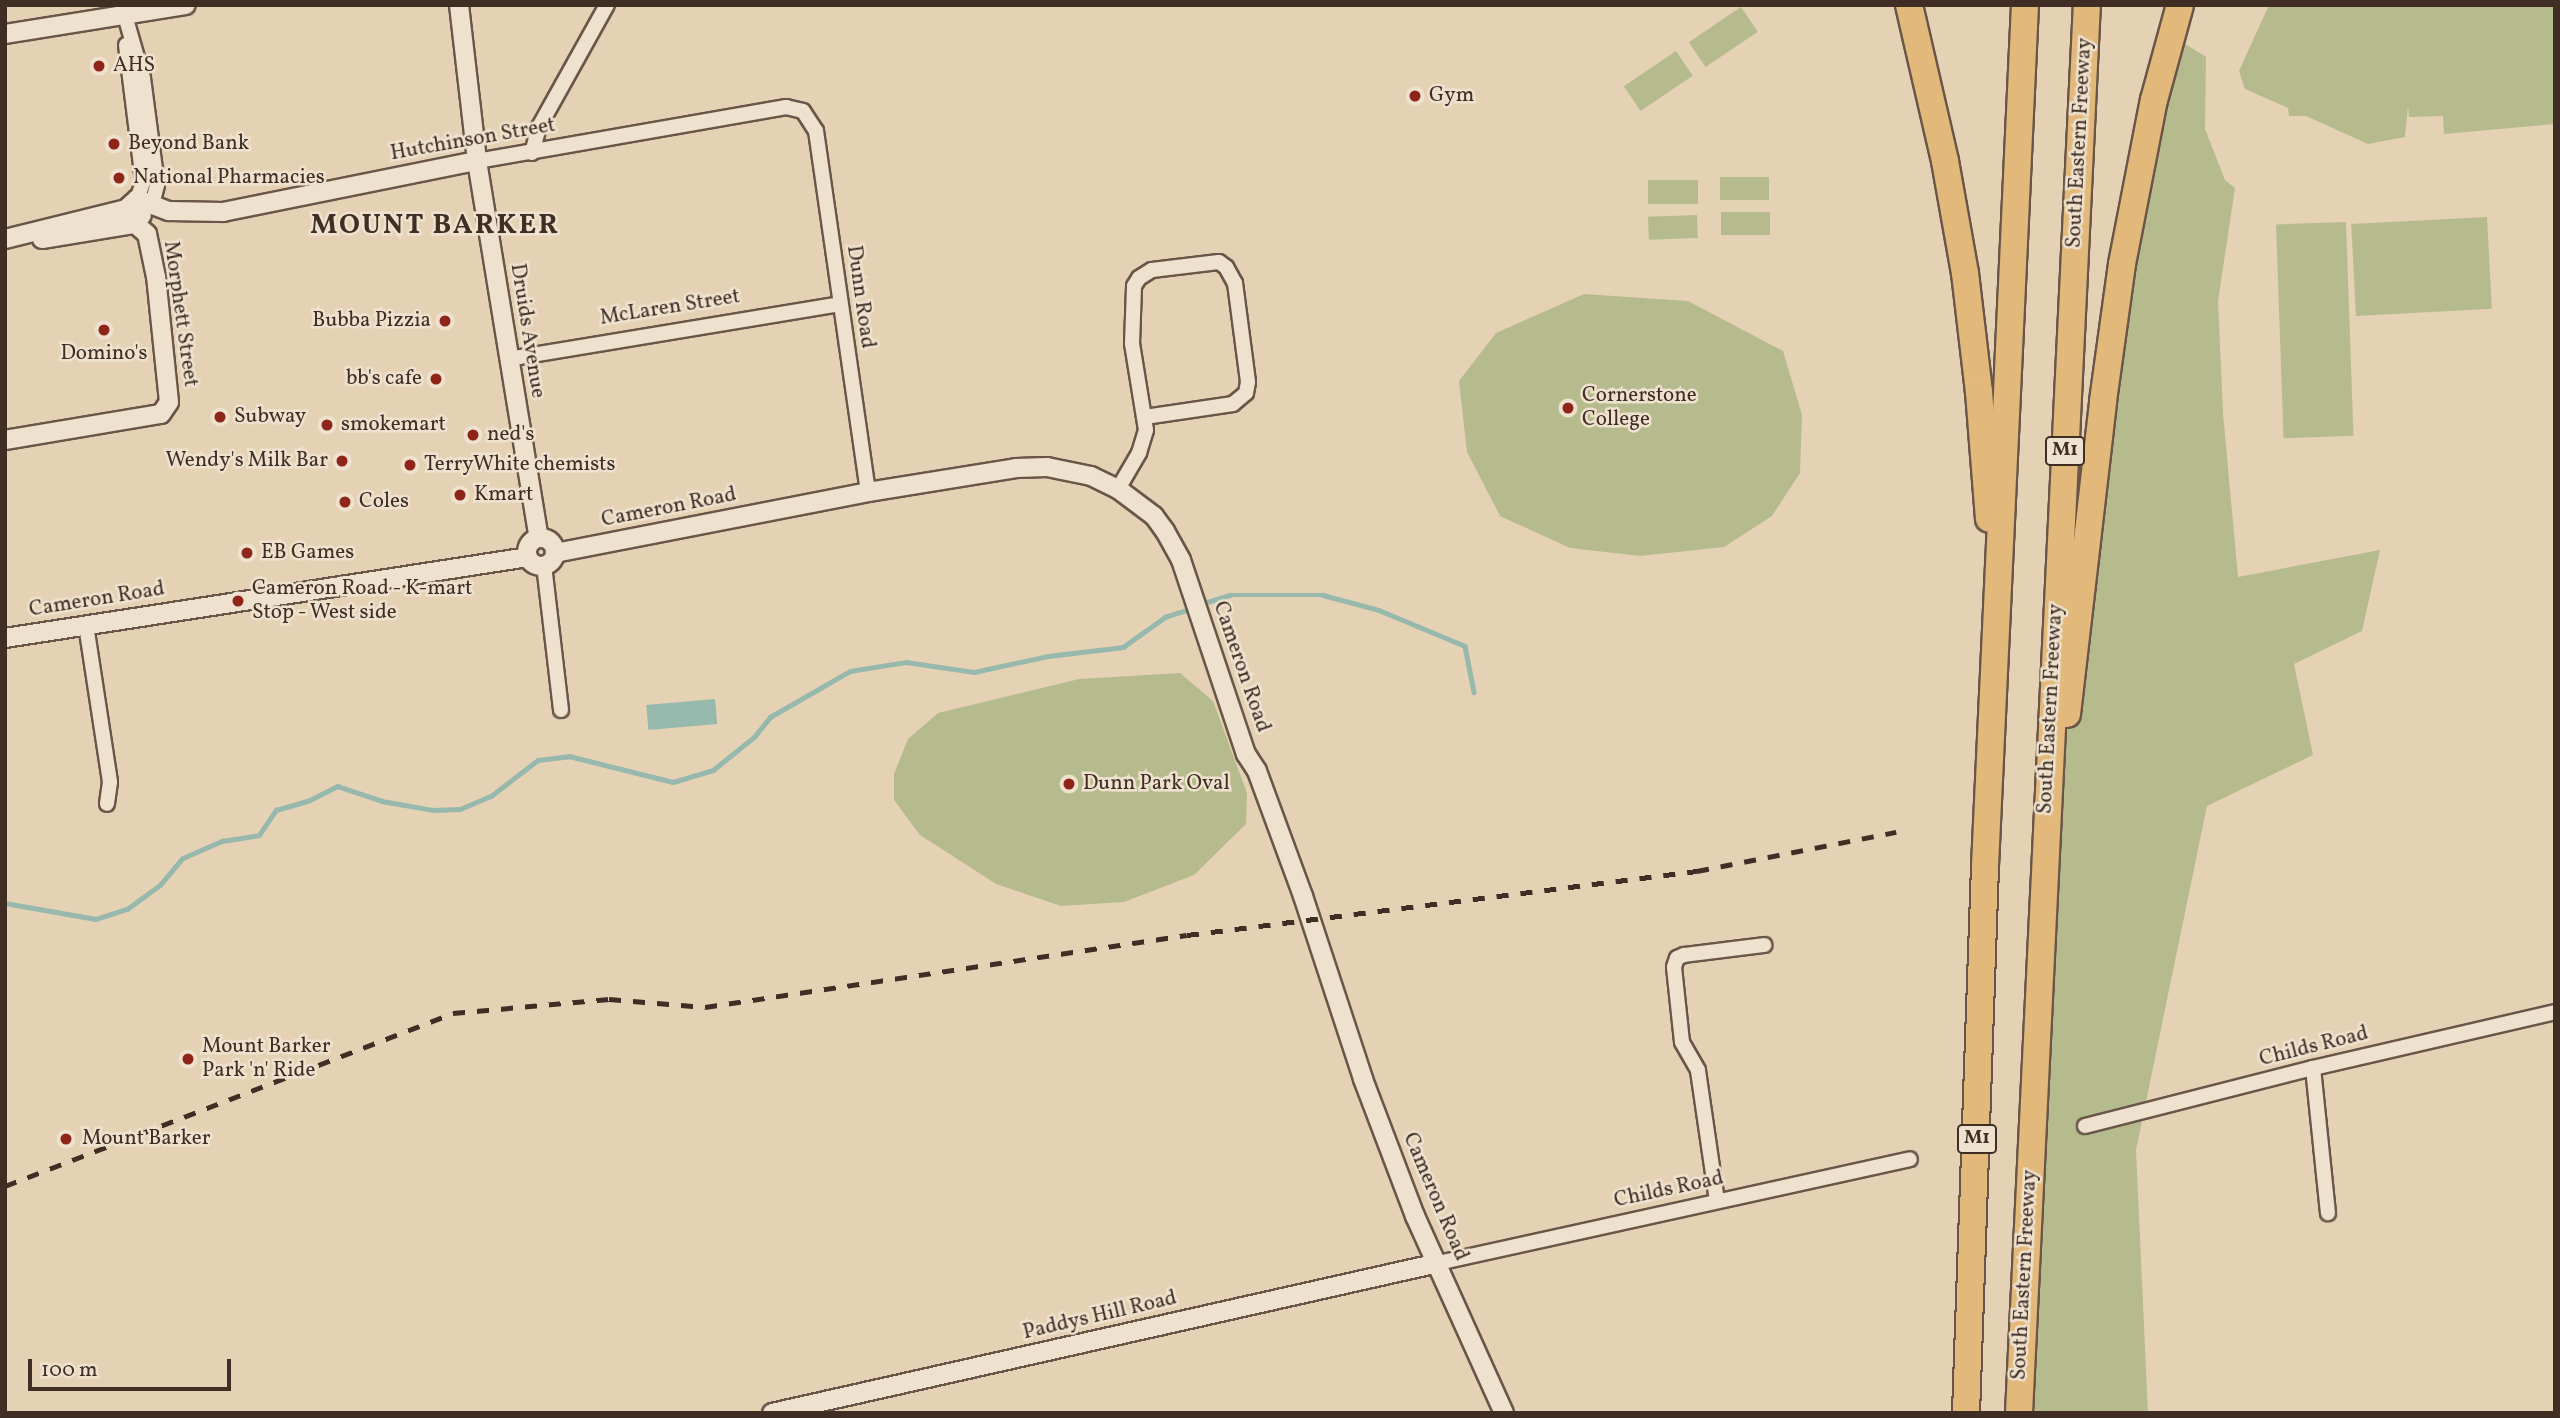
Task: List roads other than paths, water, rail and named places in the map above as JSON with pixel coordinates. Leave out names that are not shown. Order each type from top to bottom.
[{"type":"highway","points":[[1909,5],[1945,161],[1965,274],[1998,611]]},
{"type":"highway","name":"M1","points":[[1966,1413],[1985,866],[2025,5]]},
{"type":"highway","name":"South Eastern Freeway","points":[[2019,1413],[2087,5]]},
{"type":"highway","points":[[2042,896],[2052,851],[2103,401],[2122,264],[2154,100],[2180,5]]},
{"type":"street","points":[[5,34],[123,8],[186,5]]},
{"type":"street","name":"Druids Avenue","points":[[459,5],[477,161],[508,359],[539,538],[552,543],[543,558]]},
{"type":"street","points":[[532,153],[539,127],[607,5]]},
{"type":"street","points":[[5,244],[135,224],[157,185],[143,78],[123,8]]},
{"type":"street","name":"Hutchinson Street","points":[[145,202],[169,211],[223,212],[477,161],[786,107],[803,111]]},
{"type":"street","name":"Dunn Road","points":[[803,111],[816,131],[868,492]]},
{"type":"street","points":[[5,239],[145,202]]},
{"type":"street","name":"Morphett Street","points":[[5,440],[161,414],[169,402],[156,277],[147,234],[135,224]]},
{"type":"street","points":[[1118,489],[1143,443],[1145,417],[1132,344],[1134,286],[1139,278],[1152,270],[1219,262],[1231,273],[1235,283],[1248,382],[1246,393],[1233,404],[1145,417]]},
{"type":"street","name":"McLaren Street","points":[[508,359],[840,304]]},
{"type":"street","name":"Cameron Road","points":[[5,638],[543,558],[868,492],[1016,468],[1047,467],[1081,473],[1118,489],[1136,501],[1166,531],[1181,560],[1246,754],[1257,771],[1303,896],[1365,1083],[1415,1216],[1504,1413]]},
{"type":"street","points":[[543,558],[561,710]]},
{"type":"street","points":[[86,625],[110,782],[107,804]]},
{"type":"street","points":[[1717,1200],[1698,1070],[1682,1042],[1674,967],[1677,958],[1684,956],[1764,945]]},
{"type":"street","name":"Childs Road","points":[[2085,1126],[2313,1068],[2555,1012]]},
{"type":"street","points":[[2313,1068],[2328,1213]]},
{"type":"street","name":"Childs Road","points":[[1438,1263],[1910,1159]]},
{"type":"street","name":"Paddys Hill Road","points":[[772,1413],[1438,1263]]},
{"type":"water","points":[[715,699],[717,724],[648,730],[646,705]]},
{"type":"waterway","points":[[1207,602],[1230,595],[1323,595],[1379,610],[1465,646],[1474,692]]},
{"type":"waterway","points":[[5,903],[96,919],[127,909],[160,885],[183,858],[222,841],[259,835],[276,810],[308,801],[337,786],[382,801],[433,810],[460,809],[491,796],[538,760],[569,756],[673,782],[713,770],[754,737],[770,717],[850,671],[906,662],[974,672],[1048,656],[1123,647],[1165,617],[1189,609]]},
{"type":"railway","points":[[5,1186],[453,1013],[609,999],[705,1007],[1187,935],[1697,871],[1896,832]]},
{"type":"place","name":"AHS","points":[[99,66]]},
{"type":"place","name":"Gym","points":[[1415,96]]},
{"type":"place","name":"Beyond Bank","points":[[114,144]]},
{"type":"place","name":"National Pharmacies","points":[[119,178]]},
{"type":"place","name":"Bubba Pizzia","points":[[445,321]]},
{"type":"place","name":"Domino's","points":[[104,330]]},
{"type":"place","name":"bb's cafe","points":[[436,379]]},
{"type":"place","name":"Cornerstone College","points":[[1568,408]]},
{"type":"place","name":"Subway","points":[[220,417]]},
{"type":"place","name":"smokemart","points":[[327,425]]},
{"type":"place","name":"ned's","points":[[473,435]]},
{"type":"place","name":"Wendy's Milk Bar","points":[[342,461]]},
{"type":"place","name":"TerryWhite chemists","points":[[410,465]]},
{"type":"place","name":"Kmart","points":[[460,495]]},
{"type":"place","name":"Coles","points":[[345,502]]},
{"type":"place","name":"EB Games","points":[[247,553]]},
{"type":"place","name":"Cameron Road - K-mart Stop - West side","points":[[238,601]]},
{"type":"place","name":"Dunn Park Oval","points":[[1069,784]]},
{"type":"place","name":"Mount Barker Park 'n' Ride","points":[[188,1059]]},
{"type":"place","name":"Mount Barker","points":[[66,1139]]},
{"type":"district","name":"MOUNT BARKER","points":[[435,226]]}]
